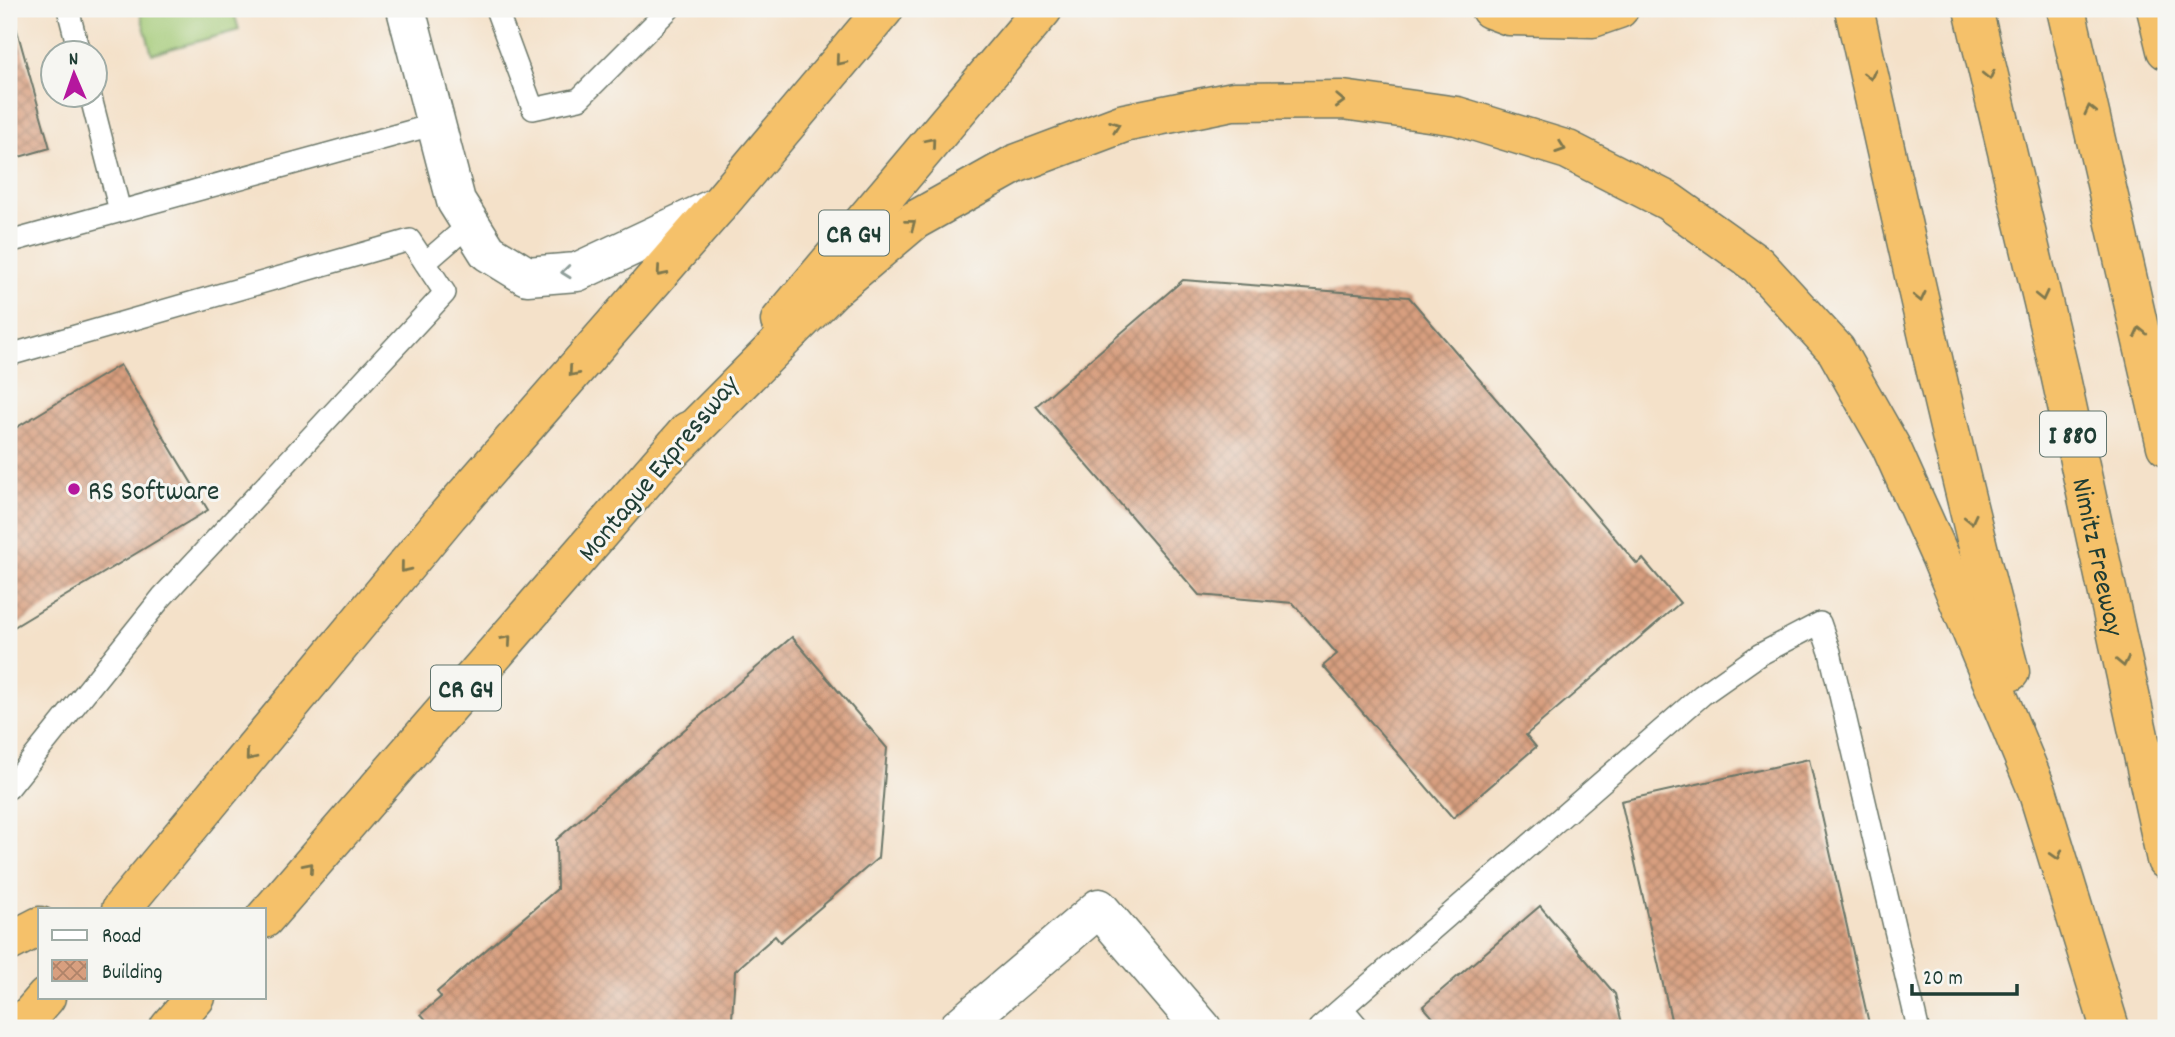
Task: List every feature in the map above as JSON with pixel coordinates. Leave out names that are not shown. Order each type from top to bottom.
[{"type":"highway","points":[[116,908],[448,515],[718,206],[884,9]]},
{"type":"highway","name":"Montague Expressway","points":[[266,917],[666,457],[1042,9]]},
{"type":"highway","points":[[1490,9],[1509,16],[1593,18],[1619,9]]},
{"type":"highway","points":[[1854,9],[1951,437],[2018,702],[2037,790],[2110,1028]]},
{"type":"highway","name":"Nimitz Freeway","points":[[1973,9],[2059,369],[2166,860]]},
{"type":"highway","points":[[2066,9],[2166,446]]},
{"type":"highway","points":[[2156,9],[2166,50]]},
{"type":"highway","points":[[666,457],[832,290],[915,220],[1015,164],[1124,122],[1233,101],[1343,100],[1457,116],[1568,150],[1668,201],[1758,265],[1836,350],[1897,459],[2037,790]]},
{"type":"highway","points":[[9,942],[38,927]]},
{"type":"highway","points":[[19,1028],[45,998]]},
{"type":"street","points":[[406,9],[456,201],[479,238],[527,276],[577,272],[718,206]]},
{"type":"street","points":[[958,1028],[1099,908],[1202,1028]]},
{"type":"lane","points":[[68,9],[75,38]]},
{"type":"lane","points":[[496,9],[533,109],[579,100],[670,9]]},
{"type":"lane","points":[[94,108],[120,211]]},
{"type":"lane","points":[[9,242],[436,124]]},
{"type":"lane","points":[[425,263],[479,238]]},
{"type":"lane","points":[[9,355],[410,240],[445,293],[162,597],[9,788]]},
{"type":"lane","points":[[1319,1028],[1702,695],[1759,656],[1820,623],[1830,652],[1918,1028]]},
{"type":"lane","points":[[1342,1008],[1359,1028]]},
{"type":"green space","points":[[139,9],[233,9],[239,30],[152,54]]},
{"type":"building","points":[[9,9],[11,9],[50,148],[9,160]]},
{"type":"building","points":[[1183,280],[1409,297],[1637,564],[1643,559],[1680,603],[1526,735],[1536,747],[1453,818],[1323,666],[1337,654],[1293,603],[1199,595],[1036,406]]},
{"type":"building","points":[[120,365],[208,510],[9,630],[9,432]]},
{"type":"building","points":[[792,637],[887,748],[878,858],[780,942],[775,936],[735,971],[732,1019],[721,1028],[433,1028],[421,1014],[441,997],[437,992],[557,889],[556,840]]},
{"type":"building","points":[[1809,759],[1870,1028],[1673,1028],[1621,801]]},
{"type":"building","points":[[1540,906],[1615,994],[1623,1028],[1442,1028],[1423,1006]]},
{"type":"place","name":"RS Software","points":[[74,489]]}]
